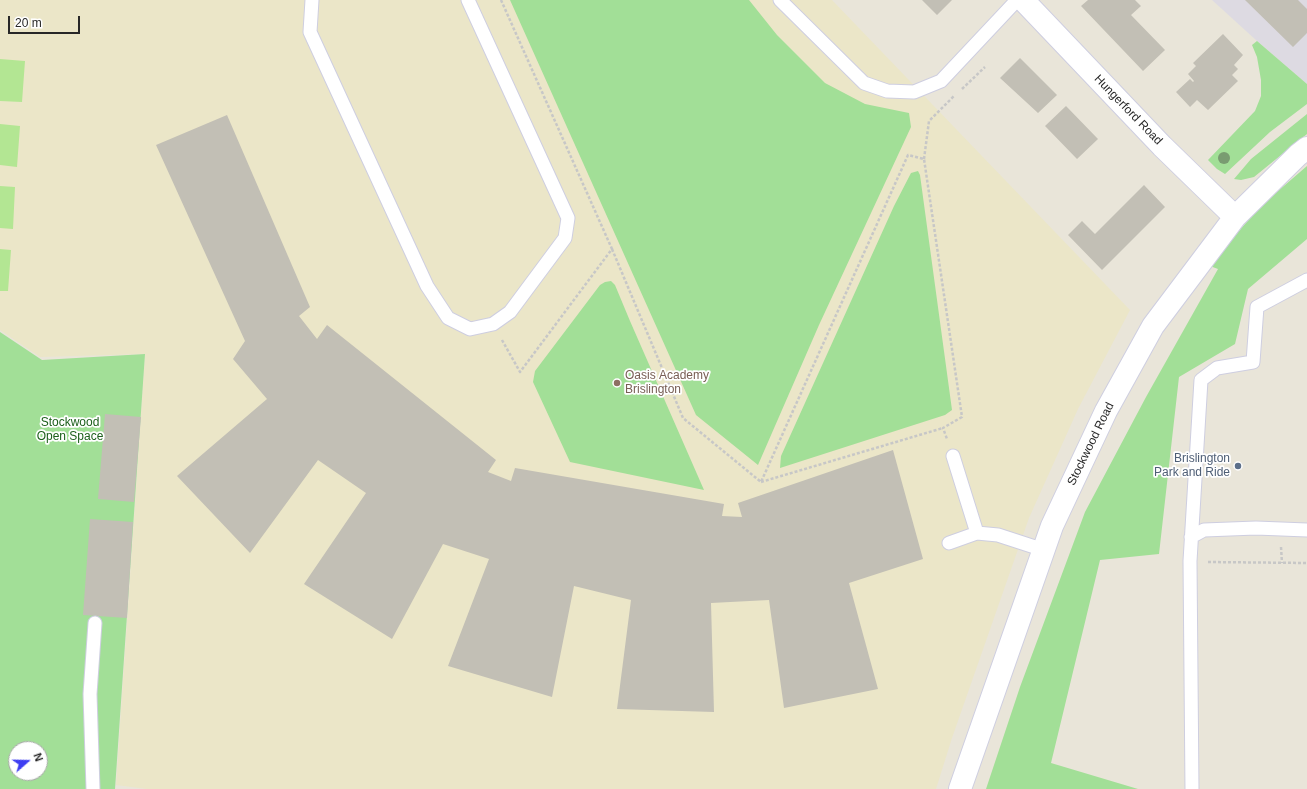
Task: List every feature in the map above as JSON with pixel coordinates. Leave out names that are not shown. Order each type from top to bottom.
[{"type":"street","name":"Hungerford Road","points":[[1023,0],[1162,146],[1235,218]]},
{"type":"street","name":"Stockwood Road","points":[[960,789],[1052,526],[1106,412],[1153,326],[1235,218],[1298,155],[1307,148]]},
{"type":"lane","points":[[312,0],[310,32],[426,286],[448,318],[470,329],[493,324],[510,312],[565,238],[568,218],[468,0]]},
{"type":"lane","points":[[780,0],[864,83],[886,92],[914,92],[941,81],[1017,0]]},
{"type":"lane","points":[[1192,789],[1190,561],[1201,380],[1217,368],[1253,362],[1257,307],[1307,280]]},
{"type":"lane","points":[[953,456],[977,533]]},
{"type":"lane","points":[[1191,537],[1204,530],[1256,528],[1307,530]]},
{"type":"lane","points":[[950,543],[977,533],[998,535],[1044,550]]},
{"type":"lane","points":[[93,789],[90,694],[95,623]]},
{"type":"path","points":[[761,482],[944,428],[962,417],[924,159],[929,121],[985,67]]},
{"type":"path","points":[[761,482],[908,155],[924,159]]},
{"type":"path","points":[[612,249],[683,418],[761,482]]},
{"type":"path","points":[[944,428],[953,456]]},
{"type":"path","points":[[1190,561],[1307,563]]},
{"type":"shaded area","name":"Oasis Academy Brislington","points":[[0,0],[832,0],[1130,310],[1078,409],[1029,518],[952,738],[936,789],[147,789],[116,785],[145,354],[40,357],[0,330]]},
{"type":"shaded area","points":[[1212,0],[1307,0],[1307,84],[1257,41]]},
{"type":"green space","points":[[510,0],[749,0],[777,35],[825,83],[865,104],[909,113],[911,127],[819,325],[758,465],[696,415]]},
{"type":"green space","points":[[1257,41],[1307,84],[1307,104],[1270,132],[1225,174],[1217,169],[1208,160],[1255,111],[1261,96],[1261,80],[1257,57],[1252,45]]},
{"type":"green space","points":[[0,59],[25,61],[22,102],[0,101]]},
{"type":"green space","points":[[1307,114],[1307,134],[1254,177],[1241,180],[1234,179],[1251,159]]},
{"type":"green space","points":[[0,124],[20,126],[17,167],[0,165]]},
{"type":"green space","points":[[1307,166],[1307,239],[1248,289],[1235,344],[1179,377],[1159,554],[1100,560],[1051,763],[1138,789],[986,789],[1020,687],[1085,512],[1146,397],[1218,269],[1210,266],[1263,204]]},
{"type":"green space","points":[[918,171],[920,175],[952,410],[945,415],[780,468],[781,456],[894,206],[911,173]]},
{"type":"green space","points":[[0,186],[15,187],[13,229],[0,228]]},
{"type":"green space","points":[[0,249],[11,250],[8,291],[0,291]]},
{"type":"green space","points":[[611,281],[615,285],[704,490],[570,462],[533,382],[535,371],[600,285]]},
{"type":"green space","name":"Stockwood Open Space","points":[[0,332],[42,360],[145,354],[115,789],[0,789]]},
{"type":"building","points":[[922,0],[952,0],[937,15]]},
{"type":"building","points":[[1088,0],[1135,0],[1141,6],[1131,15],[1165,50],[1143,71],[1081,6]]},
{"type":"building","points":[[1245,0],[1298,0],[1307,9],[1307,33],[1293,47]]},
{"type":"building","points":[[1223,34],[1243,55],[1234,65],[1238,69],[1232,75],[1238,81],[1208,110],[1197,100],[1190,107],[1176,92],[1190,79],[1193,82],[1194,81],[1188,74],[1196,66],[1193,63]]},
{"type":"building","points":[[1020,58],[1057,95],[1038,113],[1000,78]]},
{"type":"building","points":[[1066,106],[1098,139],[1077,159],[1045,126]]},
{"type":"building","points":[[227,115],[310,307],[299,316],[317,339],[327,325],[496,460],[488,472],[511,481],[515,468],[724,504],[722,516],[742,517],[738,503],[893,450],[923,559],[849,583],[878,689],[784,708],[769,600],[711,603],[714,712],[617,709],[631,600],[574,586],[552,697],[448,666],[489,559],[443,544],[392,639],[304,584],[366,493],[318,460],[250,553],[177,476],[267,399],[233,359],[245,341],[156,145]]},
{"type":"building","points":[[1144,185],[1165,207],[1102,270],[1068,235],[1082,221],[1095,234]]},
{"type":"building","points":[[105,414],[141,417],[134,502],[98,499]]},
{"type":"building","points":[[90,519],[133,522],[127,618],[83,615]]},
{"type":"place","name":"Oasis Academy Brislington","points":[[617,383]]},
{"type":"place","name":"Brislington Park and Ride","points":[[1238,466]]}]
